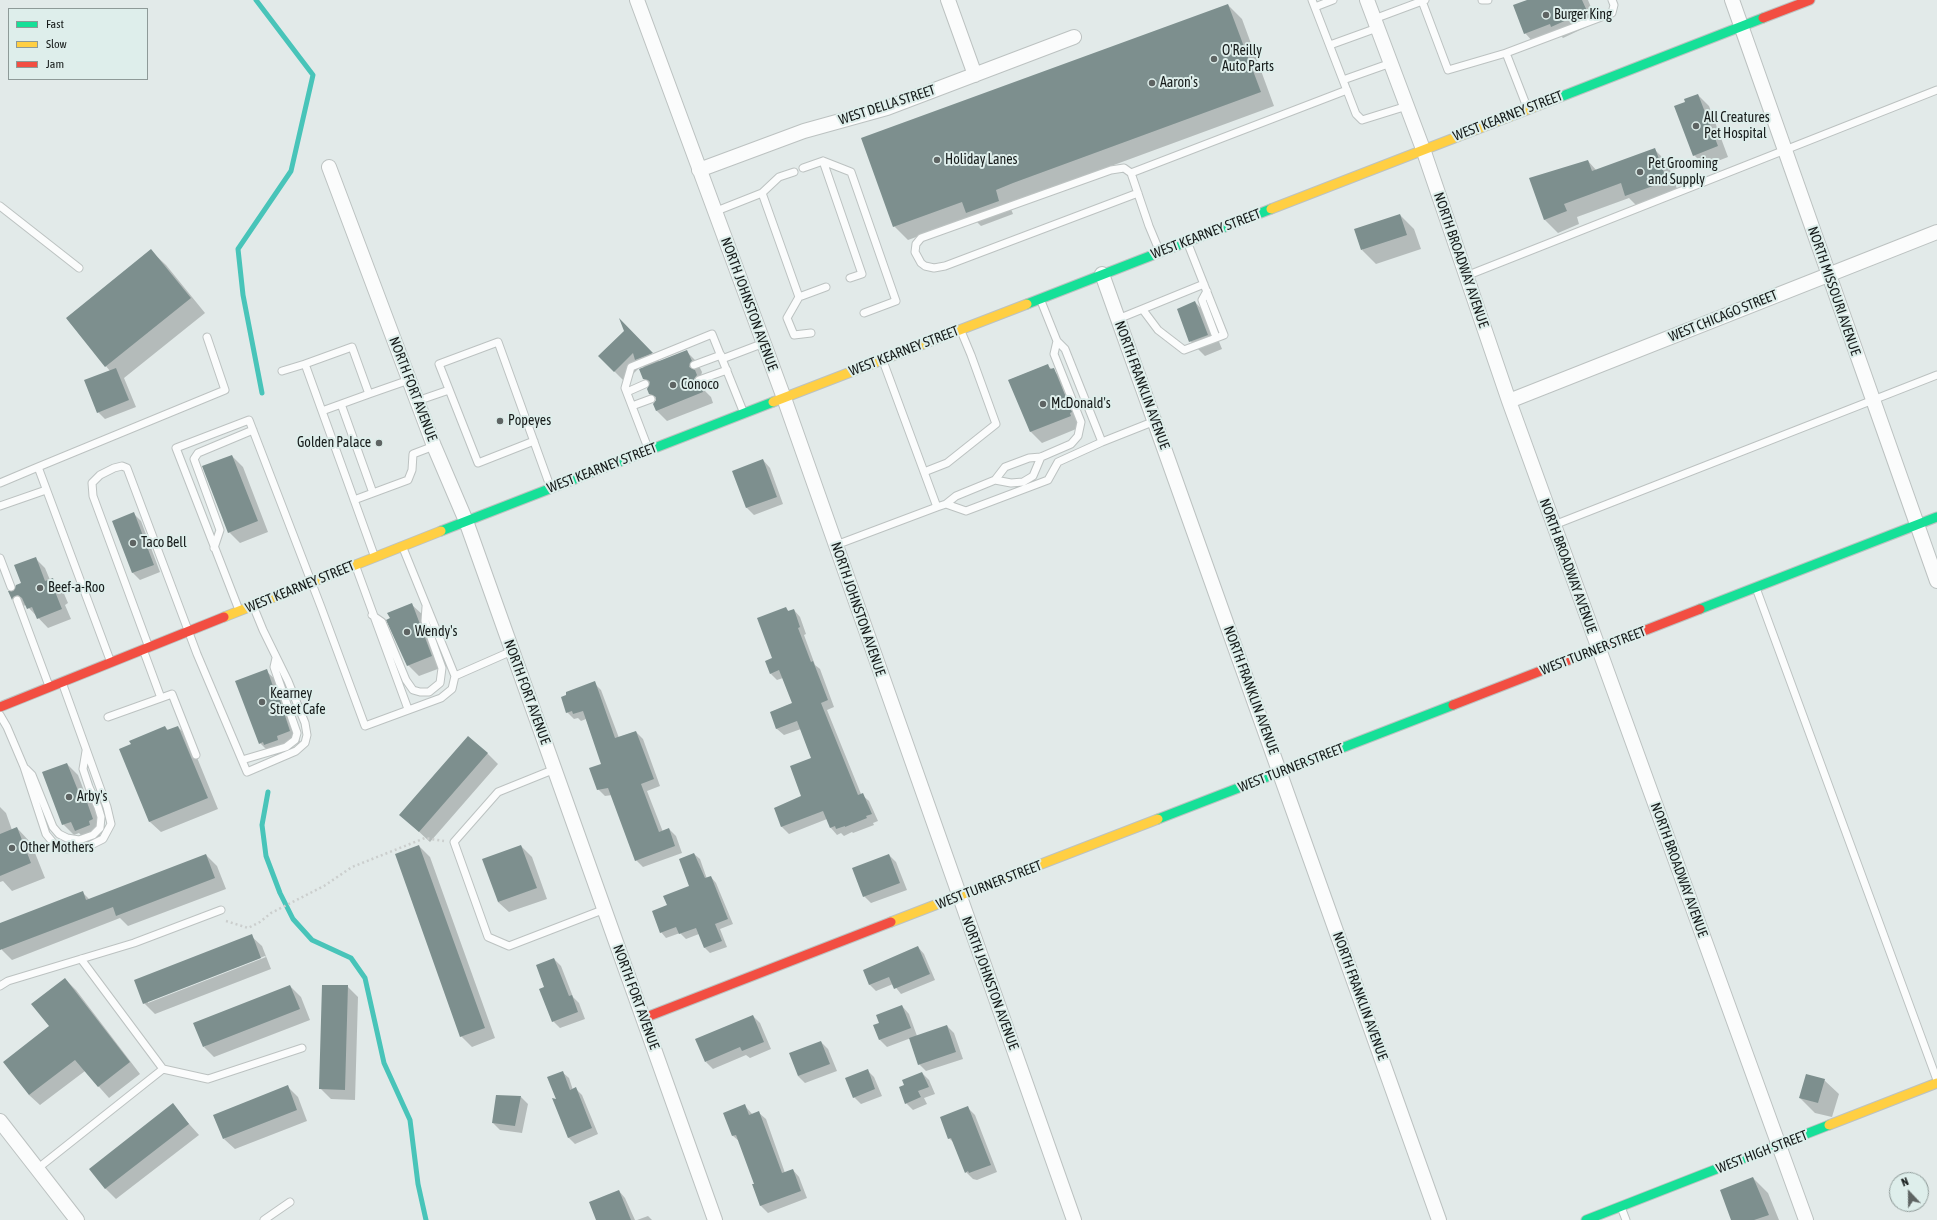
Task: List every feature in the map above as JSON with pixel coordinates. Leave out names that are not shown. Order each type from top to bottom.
[{"type":"main road","name":"WEST KEARNEY STREET","points":[[0,707],[466,521],[1810,0]]},
{"type":"main road","name":"WEST TURNER STREET","points":[[644,1018],[1937,517]]},
{"type":"main road","name":"WEST HIGH STREET","points":[[1586,1220],[1780,1146],[1937,1083]]},
{"type":"street","name":"NORTH JOHNSTON AVENUE","points":[[636,0],[784,398],[1074,1220]]},
{"type":"street","points":[[948,0],[975,75]]},
{"type":"street","name":"NORTH BROADWAY AVENUE","points":[[1367,0],[1423,149],[1509,401],[1598,649],[1806,1220]]},
{"type":"street","name":"NORTH MISSOURI AVENUE","points":[[1732,0],[1937,582]]},
{"type":"street","name":"WEST DELLA STREET","points":[[699,170],[804,130],[886,108],[1074,37]]},
{"type":"street","name":"NORTH FORT AVENUE","points":[[329,167],[434,446],[466,521],[715,1220]]},
{"type":"street","name":"WEST CHICAGO STREET","points":[[1509,401],[1937,232]]},
{"type":"street","name":"NORTH FRANKLIN AVENUE","points":[[1102,274],[1439,1220]]},
{"type":"street","points":[[0,1121],[77,1220]]},
{"type":"lane","points":[[1334,0],[1314,3],[1356,114],[1362,120],[1407,106]]},
{"type":"lane","points":[[1330,45],[1423,0],[1448,70],[1506,54],[1612,14],[1614,5],[1612,0]]},
{"type":"lane","points":[[1482,0],[1488,0]]},
{"type":"lane","points":[[1506,54],[1528,109]]},
{"type":"lane","points":[[1343,80],[1391,64]]},
{"type":"lane","points":[[1131,172],[1347,90]]},
{"type":"lane","points":[[1466,276],[1937,90]]},
{"type":"lane","points":[[803,168],[823,161],[851,172],[896,301],[864,313]]},
{"type":"lane","points":[[823,161],[862,274],[850,278]]},
{"type":"lane","points":[[1138,193],[945,266],[934,268],[924,266],[918,259],[915,252],[916,244],[921,238],[1111,170],[1124,168],[1131,172],[1138,193],[1149,226],[1160,252]]},
{"type":"lane","points":[[714,212],[762,193],[779,177],[794,172]]},
{"type":"lane","points":[[762,193],[799,297]]},
{"type":"lane","points":[[0,206],[79,268]]},
{"type":"lane","points":[[1143,310],[1158,330],[1184,350],[1224,335],[1187,241]]},
{"type":"lane","points":[[811,333],[794,335],[787,318],[799,297],[826,287]]},
{"type":"lane","points":[[1118,319],[1205,288]]},
{"type":"lane","points":[[1040,298],[1057,341],[1066,349],[1102,442]]},
{"type":"lane","points":[[924,472],[946,463],[996,424],[960,329]]},
{"type":"lane","points":[[649,450],[625,388],[631,367],[712,334],[744,413]]},
{"type":"lane","points":[[0,482],[225,390],[207,337]]},
{"type":"lane","points":[[836,545],[946,504],[956,496],[995,480],[1005,467],[1029,458],[1041,457],[1070,444],[1078,436],[1081,422],[1054,354],[1057,341]]},
{"type":"lane","points":[[534,441],[478,463],[439,364],[498,342],[534,441],[551,488]]},
{"type":"lane","points":[[694,365],[764,343]]},
{"type":"lane","points":[[282,371],[352,347],[369,394]]},
{"type":"lane","points":[[882,359],[937,507]]},
{"type":"lane","points":[[305,364],[375,557]]},
{"type":"lane","points":[[699,380],[727,370]]},
{"type":"lane","points":[[1554,525],[1937,375]]},
{"type":"lane","points":[[322,411],[409,380]]},
{"type":"lane","points":[[626,392],[645,384]]},
{"type":"lane","points":[[417,401],[449,390]]},
{"type":"lane","points":[[632,406],[651,399]]},
{"type":"lane","points":[[341,404],[373,493]]},
{"type":"lane","points":[[239,611],[176,448],[249,420],[312,582],[365,726],[441,698],[452,689],[455,676],[403,546]]},
{"type":"lane","points":[[946,504],[966,511],[1048,480],[1058,462],[1102,442],[1155,421]]},
{"type":"lane","points":[[214,548],[220,530],[194,459],[198,453],[252,430]]},
{"type":"lane","points":[[354,500],[408,480],[412,470],[413,454],[434,446]]},
{"type":"lane","points":[[995,480],[1011,483],[1023,482],[1032,476],[1041,457]]},
{"type":"lane","points":[[161,698],[146,649],[93,496],[92,483],[100,475],[114,468],[122,466],[127,468],[180,604],[188,632],[247,772],[296,751],[305,743],[308,735],[305,723],[253,606]]},
{"type":"lane","points":[[38,467],[111,662]]},
{"type":"lane","points":[[0,506],[46,490]]},
{"type":"lane","points":[[0,558],[11,587]]},
{"type":"lane","points":[[355,565],[372,615],[408,709]]},
{"type":"lane","points":[[1756,587],[1937,1080]]},
{"type":"lane","points":[[17,600],[49,687]]},
{"type":"lane","points":[[372,615],[382,622],[406,680],[413,690],[429,692],[440,683],[442,668],[425,621],[426,603]]},
{"type":"lane","points":[[455,676],[512,651]]},
{"type":"lane","points":[[242,760],[286,747],[295,740],[297,733],[274,667],[276,658]]},
{"type":"lane","points":[[0,715],[7,727],[24,767],[46,834],[55,845],[65,849],[85,848],[103,839],[111,824],[107,807],[62,682]]},
{"type":"lane","points":[[108,717],[172,694],[196,755]]},
{"type":"lane","points":[[24,767],[32,775],[58,834],[67,838],[79,840],[93,835],[100,828],[101,817],[83,769],[86,749]]},
{"type":"lane","points":[[555,769],[498,792],[454,842],[488,937],[509,946],[605,909]]},
{"type":"lane","points":[[0,986],[8,981],[134,943],[221,910]]},
{"type":"lane","points":[[81,959],[163,1069],[208,1079],[302,1048]]},
{"type":"lane","points":[[37,1169],[163,1069]]},
{"type":"lane","points":[[264,1220],[290,1202]]},
{"type":"lane","points":[[1621,1207],[1626,1220]]},
{"type":"path","points":[[221,910],[226,920],[248,928],[271,914],[301,899],[352,868],[425,838],[454,842]]},
{"type":"building","name":"Burger King","points":[[1527,0],[1582,0],[1587,11],[1551,27],[1550,24],[1524,34],[1513,5]]},
{"type":"building","points":[[1228,4],[1261,92],[996,190],[999,201],[966,213],[962,202],[893,227],[861,138]]},
{"type":"building","name":"All Creatures Pet Hospital","points":[[1698,94],[1718,146],[1693,156],[1674,106],[1685,102],[1684,99]]},
{"type":"building","points":[[1655,148],[1667,181],[1625,196],[1621,183],[1564,204],[1567,211],[1544,220],[1529,178],[1588,160],[1592,171]]},
{"type":"building","points":[[1400,214],[1407,235],[1361,250],[1354,229]]},
{"type":"building","points":[[151,249],[191,298],[105,367],[66,318]]},
{"type":"building","points":[[1195,301],[1208,335],[1189,342],[1177,309]]},
{"type":"building","points":[[619,318],[653,353],[635,360],[633,353],[614,372],[598,356],[624,331]]},
{"type":"building","points":[[687,350],[692,361],[689,367],[695,370],[697,375],[694,382],[701,385],[703,392],[656,411],[653,404],[656,397],[649,394],[647,389],[650,382],[643,379],[639,369]]},
{"type":"building","name":"McDonald's","points":[[1048,364],[1050,369],[1054,368],[1072,412],[1070,413],[1071,416],[1030,432],[1008,380]]},
{"type":"building","points":[[116,368],[129,400],[97,413],[84,380]]},
{"type":"building","points":[[232,455],[258,521],[228,533],[202,466]]},
{"type":"building","points":[[763,459],[777,497],[746,508],[732,471]]},
{"type":"building","name":"Taco Bell","points":[[134,512],[154,565],[132,573],[112,521]]},
{"type":"building","name":"Beef-a-Roo","points":[[36,557],[45,581],[53,578],[58,593],[56,594],[62,609],[37,619],[32,607],[27,609],[22,598],[18,595],[13,597],[12,600],[8,591],[13,591],[16,585],[21,583],[14,565]]},
{"type":"building","name":"Wendy's","points":[[412,603],[432,656],[407,666],[386,620],[390,618],[387,613]]},
{"type":"building","points":[[786,607],[788,611],[794,609],[800,627],[798,628],[828,700],[821,703],[858,795],[863,793],[872,814],[866,816],[867,818],[845,827],[836,829],[835,826],[830,828],[823,811],[781,827],[774,808],[801,796],[790,766],[811,758],[797,721],[776,729],[770,712],[792,703],[779,670],[770,674],[765,661],[772,658],[757,618]]},
{"type":"building","name":"Kearney Street Cafe","points":[[267,669],[276,695],[278,694],[290,731],[277,736],[278,740],[264,745],[263,742],[259,744],[235,681]]},
{"type":"building","points":[[595,681],[615,738],[636,731],[654,779],[641,784],[659,832],[669,828],[675,846],[635,861],[608,788],[597,790],[589,768],[601,764],[583,711],[573,714],[572,711],[566,713],[561,697],[566,695],[566,692]]},
{"type":"building","points":[[165,726],[167,730],[178,726],[208,798],[149,822],[119,749],[131,744],[129,741]]},
{"type":"building","points":[[468,736],[488,753],[419,832],[399,815]]},
{"type":"building","name":"Arby's","points":[[67,763],[79,793],[83,791],[93,819],[89,821],[90,825],[75,831],[71,822],[62,825],[42,772]]},
{"type":"building","name":"Other Mothers","points":[[17,827],[31,863],[0,876],[0,834]]},
{"type":"building","points":[[419,845],[485,1028],[460,1037],[395,854]]},
{"type":"building","points":[[521,845],[537,888],[498,902],[482,859]]},
{"type":"building","points":[[694,853],[705,878],[711,876],[728,919],[715,924],[722,941],[704,948],[696,928],[679,934],[676,927],[660,933],[652,911],[667,905],[663,896],[689,886],[679,859]]},
{"type":"building","points":[[206,854],[215,878],[116,916],[113,907],[0,950],[0,923],[83,891],[86,900]]},
{"type":"building","points":[[889,854],[900,883],[863,897],[852,868]]},
{"type":"building","points":[[252,934],[261,958],[143,1004],[134,980]]},
{"type":"building","points":[[918,946],[930,974],[894,989],[889,977],[869,985],[863,970]]},
{"type":"building","points":[[554,958],[569,996],[572,995],[578,1012],[552,1022],[539,989],[544,987],[536,965]]},
{"type":"building","points":[[65,978],[130,1062],[98,1087],[75,1060],[29,1095],[3,1062],[49,1026],[31,1004]]},
{"type":"building","points":[[290,985],[300,1009],[203,1047],[193,1023]]},
{"type":"building","points":[[322,985],[348,985],[345,1090],[319,1089]]},
{"type":"building","points":[[902,1005],[911,1028],[879,1040],[873,1025],[879,1023],[876,1015]]},
{"type":"building","points":[[753,1015],[764,1042],[742,1051],[740,1047],[705,1062],[695,1039]]},
{"type":"building","points":[[947,1025],[956,1052],[918,1065],[909,1038]]},
{"type":"building","points":[[821,1041],[830,1064],[798,1076],[789,1053]]},
{"type":"building","points":[[868,1069],[875,1089],[853,1098],[845,1078]]},
{"type":"building","points":[[563,1071],[570,1090],[576,1087],[592,1128],[568,1138],[552,1098],[556,1099],[547,1077]]},
{"type":"building","points":[[922,1072],[929,1087],[918,1091],[921,1097],[905,1104],[899,1087],[904,1085],[902,1080]]},
{"type":"building","points":[[1806,1074],[1825,1079],[1818,1103],[1799,1098]]},
{"type":"building","points":[[288,1085],[297,1110],[223,1139],[213,1115]]},
{"type":"building","points":[[496,1095],[521,1096],[515,1126],[492,1123]]},
{"type":"building","points":[[173,1103],[189,1124],[105,1189],[89,1169]]},
{"type":"building","points":[[745,1104],[749,1115],[759,1111],[782,1173],[793,1169],[801,1191],[760,1206],[752,1184],[754,1184],[736,1135],[732,1136],[723,1113]]},
{"type":"building","points":[[968,1106],[991,1165],[965,1173],[951,1138],[948,1139],[940,1117]]},
{"type":"building","points":[[1753,1177],[1769,1215],[1754,1220],[1731,1220],[1720,1190]]},
{"type":"building","points":[[619,1190],[631,1220],[596,1220],[589,1202]]},
{"type":"waterway","points":[[256,0],[313,75],[291,171],[238,249],[243,295],[262,393]]},
{"type":"waterway","points":[[268,792],[262,825],[266,856],[280,893],[293,919],[312,940],[351,958],[365,978],[384,1063],[410,1120],[418,1184],[426,1220]]},
{"type":"traffic: fast","points":[[1555,99],[1763,18]]},
{"type":"traffic: fast","points":[[1027,304],[1271,209]]},
{"type":"traffic: fast","points":[[441,531],[773,402]]},
{"type":"traffic: fast","points":[[1700,609],[1937,517]]},
{"type":"traffic: fast","points":[[1158,819],[1453,705]]},
{"type":"traffic: fast","points":[[1586,1220],[1829,1125]]},
{"type":"traffic: slow","points":[[1271,209],[1555,99]]},
{"type":"traffic: slow","points":[[773,402],[1027,304]]},
{"type":"traffic: slow","points":[[224,617],[441,531]]},
{"type":"traffic: slow","points":[[891,922],[1158,819]]},
{"type":"traffic: slow","points":[[1829,1125],[1937,1083]]},
{"type":"traffic: jam","points":[[1763,18],[1810,0]]},
{"type":"traffic: jam","points":[[1453,705],[1700,609]]},
{"type":"traffic: jam","points":[[0,707],[224,617]]},
{"type":"traffic: jam","points":[[644,1018],[891,922]]},
{"type":"place","name":"Burger King","points":[[1546,15]]},
{"type":"place","name":"O'Reilly Auto Parts","points":[[1214,59]]},
{"type":"place","name":"Aaron's","points":[[1152,83]]},
{"type":"place","name":"All Creatures Pet Hospital","points":[[1696,126]]},
{"type":"place","name":"Holiday Lanes","points":[[937,160]]},
{"type":"place","name":"Pet Grooming and Supply","points":[[1640,172]]},
{"type":"place","name":"Conoco","points":[[673,385]]},
{"type":"place","name":"McDonald's","points":[[1043,404]]},
{"type":"place","name":"Popeyes","points":[[500,421]]},
{"type":"place","name":"Golden Palace","points":[[379,443]]},
{"type":"place","name":"Taco Bell","points":[[133,543]]},
{"type":"place","name":"Beef-a-Roo","points":[[40,588]]},
{"type":"place","name":"Wendy's","points":[[407,632]]},
{"type":"place","name":"Kearney Street Cafe","points":[[262,702]]},
{"type":"place","name":"Arby's","points":[[69,797]]},
{"type":"place","name":"Other Mothers","points":[[12,848]]}]
